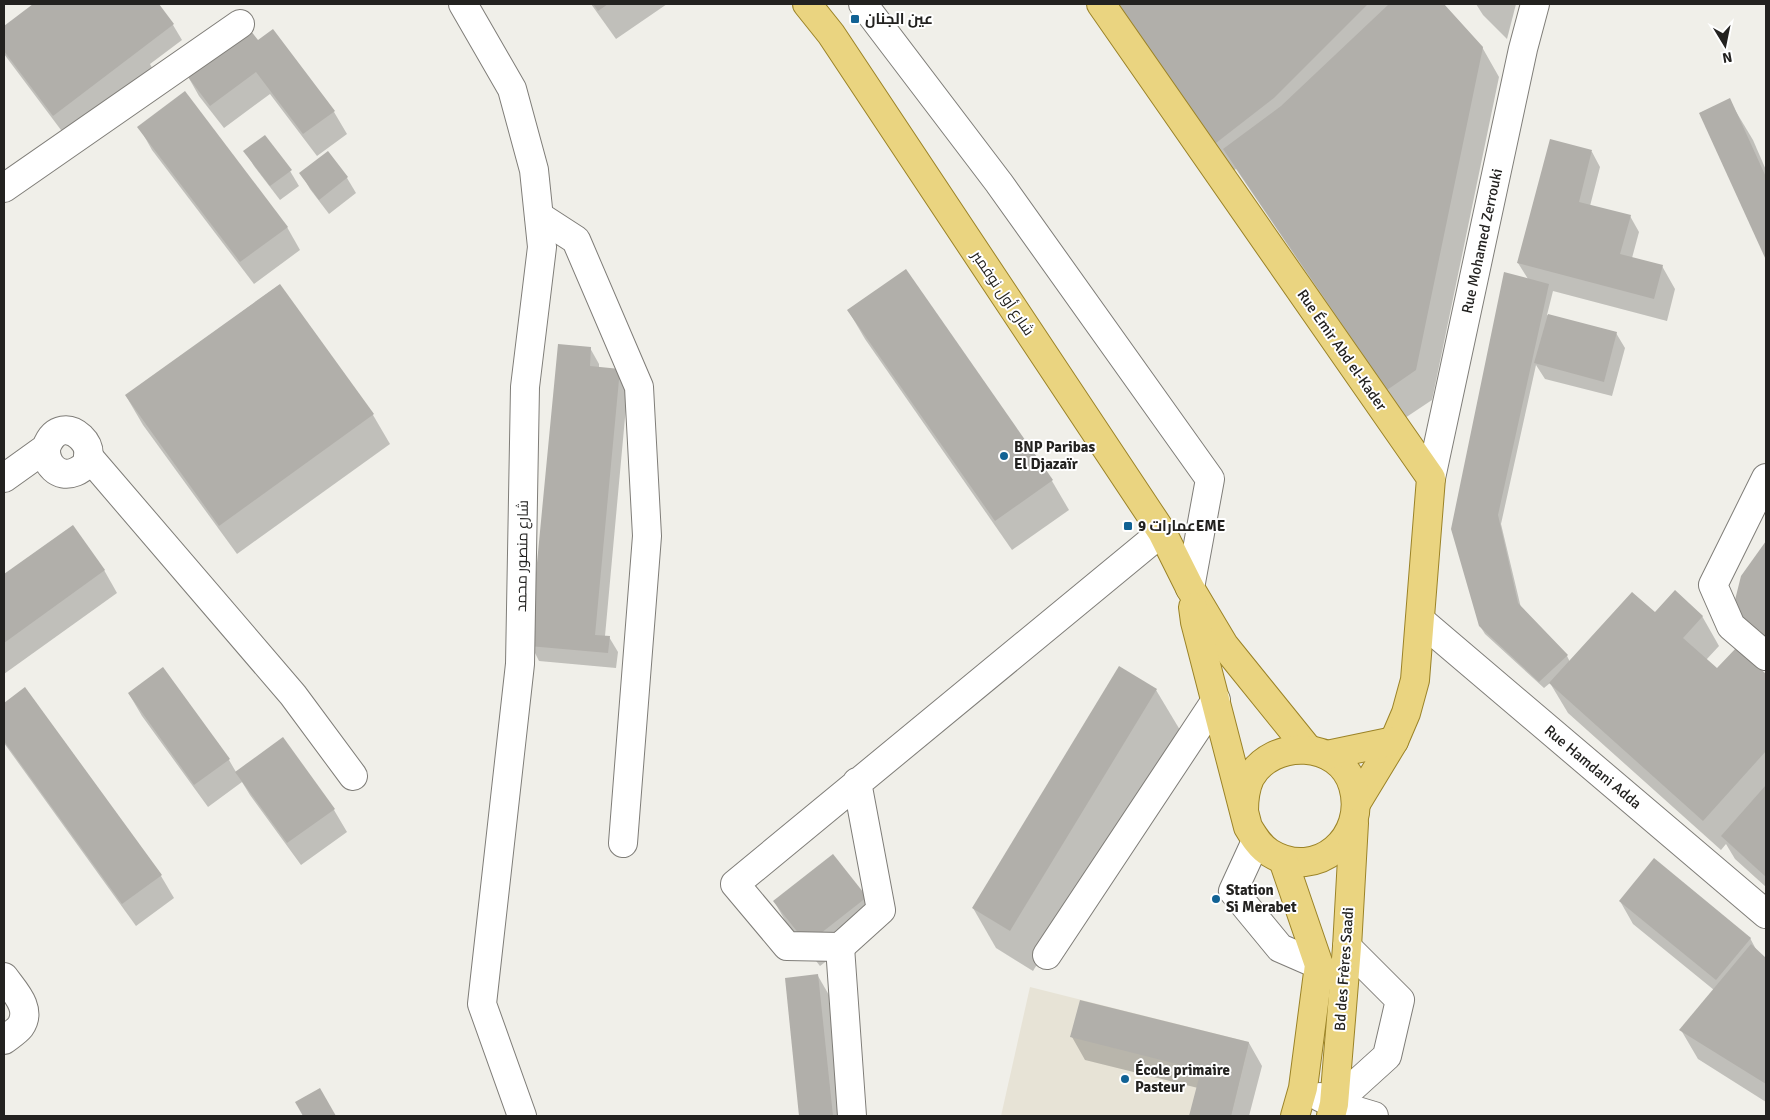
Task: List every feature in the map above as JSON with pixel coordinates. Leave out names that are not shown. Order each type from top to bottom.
[{"type":"main road","name":"شارع أول نوفمبر","points":[[807,4],[831,34],[1162,532],[1190,588]]},
{"type":"main road","name":"Rue Émir Abd el-Kader","points":[[1101,4],[1431,478]]},
{"type":"main road","points":[[1190,588],[1195,622],[1248,827],[1256,841],[1268,852],[1283,860],[1301,862],[1318,859],[1334,850],[1346,838],[1356,812],[1394,741],[1406,713],[1414,680],[1431,478]]},
{"type":"main road","points":[[1190,588],[1224,645],[1317,752],[1342,767],[1353,784],[1356,812]]},
{"type":"main road","points":[[1244,811],[1244,794],[1250,778],[1260,765],[1275,755],[1291,750],[1317,752],[1394,741]]},
{"type":"main road","name":"Bd des Frères Saadi","points":[[1332,1110],[1347,947],[1356,812]]},
{"type":"main road","name":"Bd des Frères Saadi","points":[[1283,860],[1319,965],[1304,1088],[1295,1116]]},
{"type":"street","name":"شارع منصور محمد","points":[[463,4],[512,89],[534,170],[542,247],[525,387],[520,664],[482,1004],[514,1110]]},
{"type":"street","points":[[863,4],[999,183],[1210,479],[1190,588]]},
{"type":"street","name":"Rue Mohamed Zerrouki","points":[[1431,478],[1521,59],[1535,4]]},
{"type":"street","points":[[4,188],[240,24]]},
{"type":"street","points":[[539,216],[576,240],[639,387],[647,536],[623,843]]},
{"type":"street","points":[[4,478],[46,448],[45,456],[48,462],[52,468],[59,472],[74,472],[85,463],[88,456],[293,695],[353,776]]},
{"type":"street","points":[[1766,478],[1713,585],[1731,626],[1766,656]]},
{"type":"street","points":[[857,782],[881,910],[840,948],[786,946],[735,884],[857,782],[1162,532]]},
{"type":"street","name":"Rue Hamdani Adda","points":[[1420,620],[1766,914]]},
{"type":"street","points":[[1047,955],[1216,700]]},
{"type":"street","points":[[1256,841],[1233,891],[1280,948],[1319,965]]},
{"type":"street","points":[[1332,1110],[1387,1056],[1400,1000],[1347,947]]},
{"type":"street","points":[[840,948],[852,1116]]},
{"type":"street","points":[[4,977],[22,1002],[24,1011],[23,1020],[19,1028],[4,1040]]},
{"type":"street","points":[[1304,1088],[1332,1110],[1374,1116]]},
{"type":"shaded area","name":"École primaire Pasteur","points":[[1030,987],[1249,1042],[1231,1116],[1001,1116]]},
{"type":"building","points":[[33,4],[159,4],[174,24],[53,116],[4,51],[4,26]]},
{"type":"building","points":[[593,4],[608,4],[598,11]]},
{"type":"building","points":[[1117,4],[1368,4],[1274,98],[1216,143]]},
{"type":"building","points":[[1389,4],[1444,4],[1483,47],[1416,370],[1387,390],[1223,149],[1281,106]]},
{"type":"building","points":[[247,26],[258,40],[273,29],[335,111],[303,134],[256,72],[210,106],[185,73]]},
{"type":"building","points":[[185,91],[288,227],[240,262],[137,127]]},
{"type":"building","points":[[1730,98],[1766,177],[1766,260],[1699,113]]},
{"type":"building","points":[[265,135],[292,170],[270,186],[243,151]]},
{"type":"building","points":[[1550,139],[1592,150],[1579,202],[1631,215],[1620,254],[1663,265],[1654,299],[1517,263]]},
{"type":"building","points":[[328,151],[348,177],[319,200],[299,173]]},
{"type":"building","points":[[906,269],[1053,480],[995,521],[847,310]]},
{"type":"building","points":[[1504,272],[1549,284],[1498,515],[1518,603],[1568,655],[1539,682],[1479,626],[1451,529]]},
{"type":"building","points":[[280,284],[374,414],[219,526],[125,395]]},
{"type":"building","points":[[1548,314],[1617,332],[1604,382],[1534,363]]},
{"type":"building","points":[[558,344],[591,347],[590,366],[620,369],[595,635],[610,636],[608,653],[529,646]]},
{"type":"building","points":[[73,525],[105,570],[4,643],[4,574]]},
{"type":"building","points":[[1766,541],[1766,641],[1732,612],[1741,576]]},
{"type":"building","points":[[1675,590],[1703,616],[1683,638],[1717,668],[1737,647],[1766,674],[1766,751],[1703,821],[1549,683],[1632,592],[1655,612]]},
{"type":"building","points":[[1119,666],[1157,689],[1010,931],[972,908]]},
{"type":"building","points":[[163,667],[230,759],[194,785],[128,693]]},
{"type":"building","points":[[25,687],[162,875],[122,904],[4,741],[4,703]]},
{"type":"building","points":[[283,737],[335,809],[287,843],[235,772]]},
{"type":"building","points":[[1766,785],[1766,877],[1721,836]]},
{"type":"building","points":[[833,854],[867,897],[807,944],[773,901]]},
{"type":"building","points":[[1654,858],[1751,938],[1716,980],[1619,901]]},
{"type":"building","points":[[1751,944],[1766,958],[1766,1084],[1679,1030]]},
{"type":"building","points":[[818,974],[833,1116],[799,1116],[785,978]]},
{"type":"building","points":[[1080,1000],[1249,1042],[1231,1116],[1189,1116],[1201,1070],[1070,1037]]},
{"type":"building","points":[[320,1088],[336,1116],[303,1116],[295,1102]]},
{"type":"place","name":"عين الجنان","points":[[855,19]]},
{"type":"place","name":"BNP Paribas El Djazaïr","points":[[1004,456]]},
{"type":"place","name":"عمارات 9EME","points":[[1128,526]]},
{"type":"place","name":"Station Si Merabet","points":[[1216,899]]},
{"type":"place","name":"École primaire Pasteur","points":[[1125,1079]]}]
